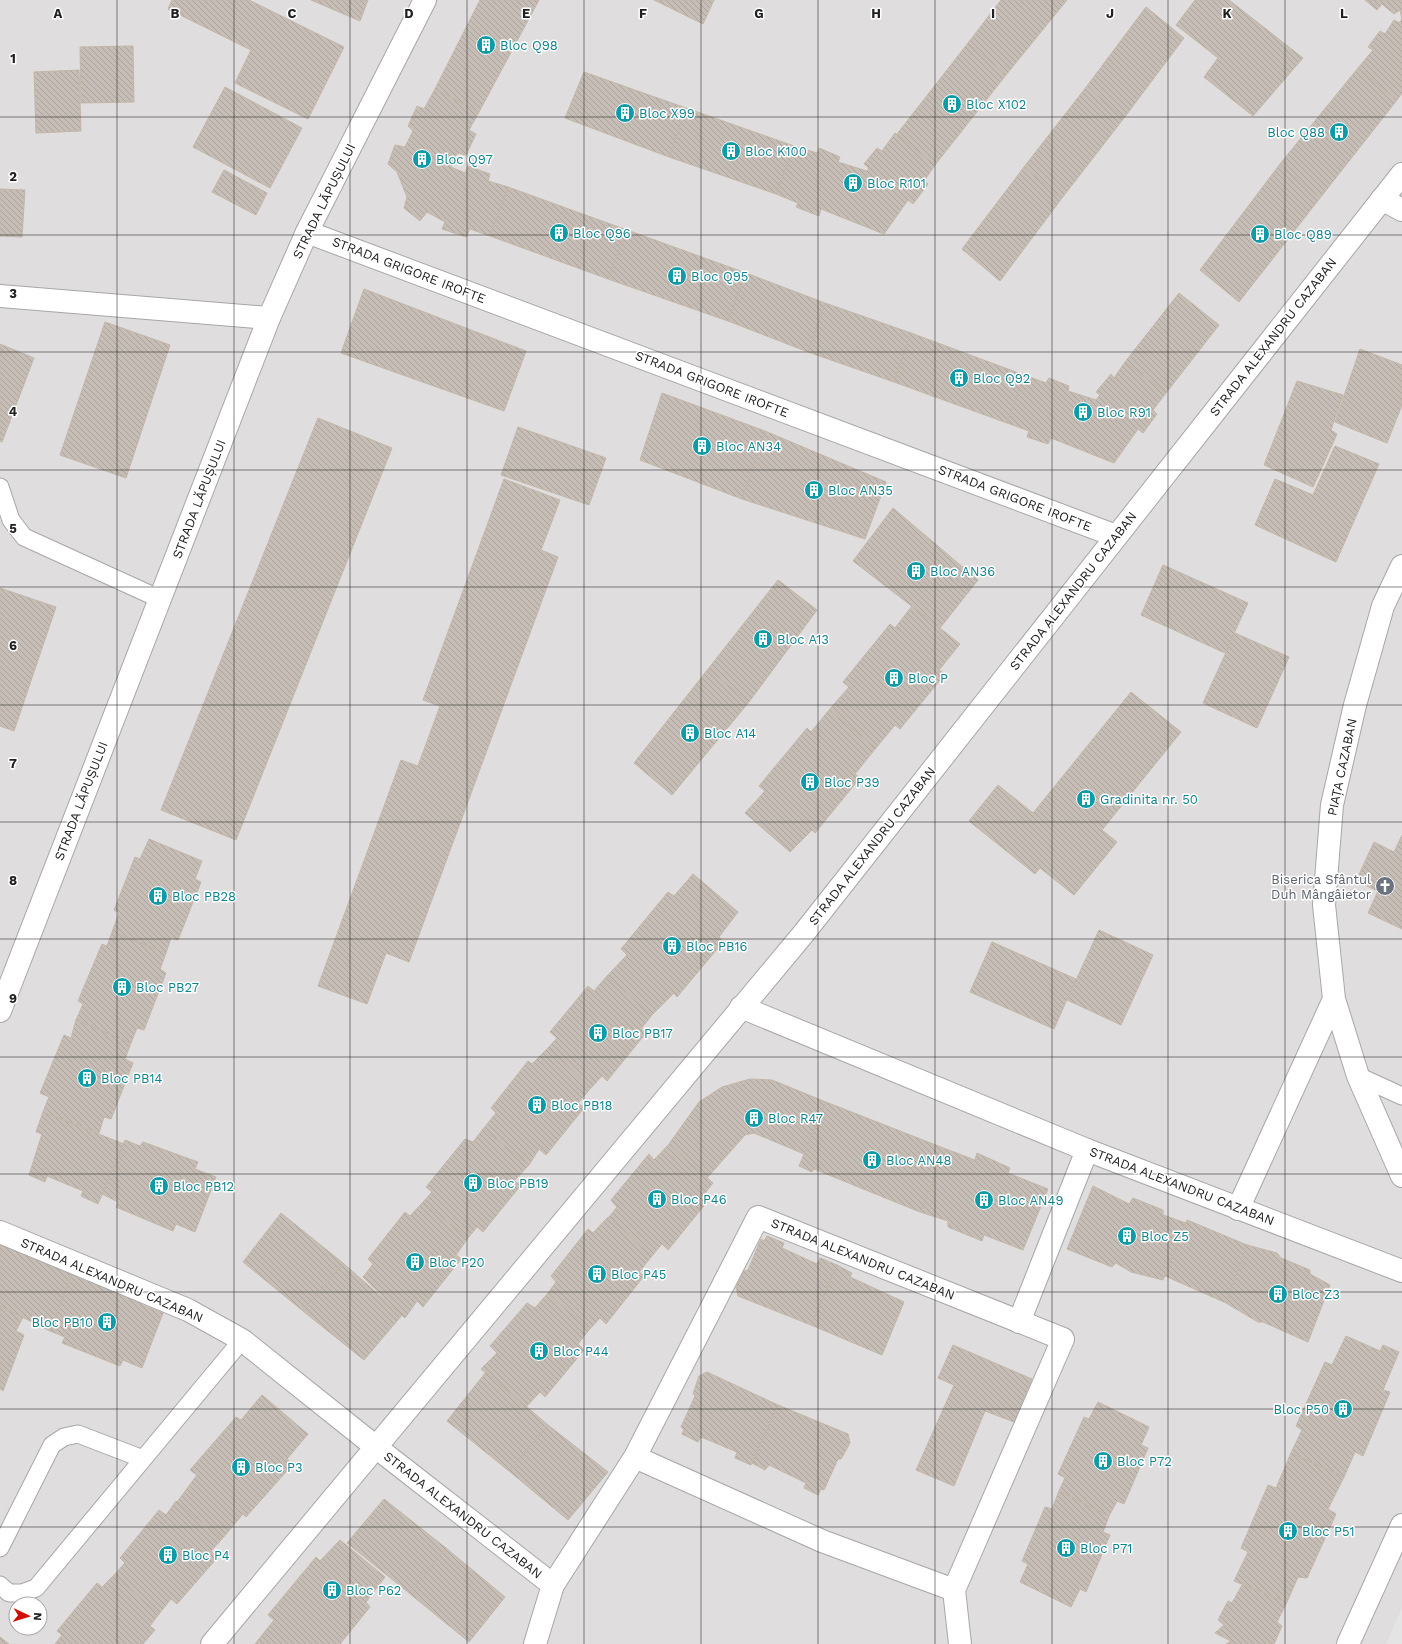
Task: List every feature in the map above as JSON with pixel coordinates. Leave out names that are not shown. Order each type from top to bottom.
[{"type":"street","name":"STRADA LĂPUȘULUI","points":[[0,1011],[269,318],[307,232],[425,0]]},
{"type":"street","name":"STRADA ALEXANDRU CAZABAN","points":[[212,1644],[375,1446],[804,932],[1402,174]]},
{"type":"street","points":[[1382,199],[1402,210]]},
{"type":"street","name":"STRADA GRIGORE IROFTE","points":[[307,232],[1116,536]]},
{"type":"street","points":[[0,296],[269,318]]},
{"type":"street","name":"PIAȚA CAZABAN","points":[[1334,999],[1324,905],[1332,805],[1355,705],[1383,606],[1402,566]]},
{"type":"street","points":[[1334,999],[1358,1076],[1402,1176]]},
{"type":"street","points":[[1238,1208],[1334,999]]},
{"type":"street","name":"STRADA ALEXANDRU CAZABAN","points":[[741,1007],[1087,1150],[1402,1272]]},
{"type":"street","points":[[1020,1322],[1087,1150]]},
{"type":"street","name":"STRADA ALEXANDRU CAZABAN","points":[[0,1232],[188,1310],[242,1340],[553,1585],[636,1457],[758,1217],[1063,1339],[954,1590],[960,1644]]},
{"type":"street","points":[[636,1457],[822,1542],[954,1590]]},
{"type":"street","points":[[1348,1644],[1402,1525]]},
{"type":"street","points":[[535,1644],[553,1585]]},
{"type":"lane","points":[[0,487],[11,520],[24,537],[160,600]]},
{"type":"lane","points":[[1358,1076],[1402,1096]]},
{"type":"lane","points":[[0,1585],[9,1593],[22,1594],[36,1588],[242,1340]]},
{"type":"lane","points":[[0,1548],[52,1444],[64,1436],[78,1434],[143,1459]]},
{"type":"shaded area","points":[[0,0],[1402,0],[1402,1644],[0,1644]]},
{"type":"shaded area","points":[[1402,1608],[1402,1644],[1386,1644]]},
{"type":"building","points":[[172,0],[249,0],[344,47],[308,119],[235,83],[251,50],[168,9]]},
{"type":"building","points":[[311,0],[368,0],[360,21]]},
{"type":"building","name":"Bloc Q98","points":[[480,0],[539,0],[479,112],[435,89]]},
{"type":"building","points":[[654,0],[714,0],[703,24]]},
{"type":"building","points":[[1001,0],[1067,0],[1006,75],[968,43]]},
{"type":"building","points":[[1195,0],[1229,0],[1303,58],[1253,116],[1204,77],[1218,58],[1176,25]]},
{"type":"building","points":[[1365,0],[1402,0],[1402,19],[1400,10],[1394,14],[1382,4],[1377,10]]},
{"type":"building","points":[[1146,7],[1184,38],[1124,118],[1087,86]]},
{"type":"building","points":[[1402,19],[1402,93],[1397,100],[1358,68],[1373,50],[1368,47],[1380,31],[1385,34],[1394,20],[1399,23]]},
{"type":"building","name":"Bloc X102","points":[[968,43],[1006,75],[935,165],[897,134]]},
{"type":"building","points":[[133,46],[134,102],[81,103],[80,47]]},
{"type":"building","name":"Bloc Q88","points":[[1358,68],[1397,100],[1320,198],[1280,164]]},
{"type":"building","points":[[79,70],[81,131],[36,133],[34,72]]},
{"type":"building","name":"Bloc X99","points":[[584,72],[686,108],[669,157],[565,118]]},
{"type":"building","points":[[1087,86],[1124,118],[1062,198],[1024,167]]},
{"type":"building","points":[[225,87],[302,128],[270,188],[193,147]]},
{"type":"building","name":"Bloc Q97","points":[[435,89],[479,112],[469,130],[476,134],[466,155],[457,153],[451,167],[465,173],[468,166],[490,174],[488,181],[508,187],[490,236],[470,229],[466,237],[442,229],[445,222],[427,212],[420,221],[404,208],[407,197],[397,172],[388,164],[395,145],[405,147],[413,131],[408,126],[417,106],[424,109]]},
{"type":"building","name":"Bloc K100","points":[[686,108],[794,146],[776,194],[669,157]]},
{"type":"building","name":"Bloc R101","points":[[895,133],[935,165],[924,181],[928,184],[913,204],[908,200],[884,234],[821,209],[819,216],[796,207],[798,203],[776,194],[794,146],[817,153],[819,148],[840,157],[838,162],[867,171],[869,168],[864,164],[877,148],[882,151]]},
{"type":"building","name":"Bloc Q89","points":[[1280,164],[1320,198],[1239,302],[1200,270]]},
{"type":"building","points":[[1024,167],[1062,198],[1000,281],[962,249]]},
{"type":"building","points":[[224,170],[267,193],[256,215],[212,192]]},
{"type":"building","name":"Bloc Q96","points":[[508,187],[627,230],[608,279],[490,236]]},
{"type":"building","points":[[0,189],[25,190],[22,237],[0,236]]},
{"type":"building","name":"Bloc Q95","points":[[627,230],[746,273],[728,321],[608,279]]},
{"type":"building","points":[[746,273],[825,303],[808,352],[728,321]]},
{"type":"building","points":[[364,289],[526,351],[504,411],[341,353]]},
{"type":"building","points":[[1179,293],[1219,325],[1166,393],[1125,362]]},
{"type":"building","points":[[825,303],[911,333],[894,382],[808,352]]},
{"type":"building","points":[[105,322],[170,345],[126,478],[60,455]]},
{"type":"building","name":"Bloc Q92","points":[[911,333],[1024,375],[1007,423],[894,382]]},
{"type":"building","points":[[0,344],[34,358],[2,442],[0,441]]},
{"type":"building","points":[[1360,349],[1402,365],[1402,405],[1387,443],[1335,422]]},
{"type":"building","name":"Bloc R91","points":[[1125,362],[1166,393],[1153,410],[1157,414],[1143,433],[1138,429],[1114,463],[1051,438],[1048,444],[1027,437],[1029,431],[1007,423],[1024,375],[1046,383],[1049,378],[1069,386],[1068,391],[1096,400],[1100,395],[1096,392],[1111,374],[1114,378]]},
{"type":"building","points":[[1297,381],[1343,395],[1331,430],[1337,434],[1313,487],[1264,465]]},
{"type":"building","name":"Bloc AN34","points":[[662,393],[765,431],[742,499],[640,460]]},
{"type":"building","points":[[318,418],[392,448],[236,840],[161,810]]},
{"type":"building","points":[[518,427],[606,458],[589,505],[501,475]]},
{"type":"building","name":"Bloc AN35","points":[[765,431],[886,482],[865,539],[742,499]]},
{"type":"building","points":[[1335,446],[1379,464],[1336,562],[1255,525],[1275,479],[1313,495]]},
{"type":"building","points":[[504,479],[560,500],[541,550],[558,557],[409,962],[386,953],[367,1004],[318,986],[401,760],[418,766],[440,706],[423,700]]},
{"type":"building","name":"Bloc AN36","points":[[893,508],[978,580],[940,628],[853,561]]},
{"type":"building","points":[[1163,565],[1248,603],[1225,653],[1141,615]]},
{"type":"building","name":"Bloc A13","points":[[778,580],[817,610],[749,702],[708,669]]},
{"type":"building","points":[[0,588],[56,607],[14,731],[0,726]]},
{"type":"building","name":"Bloc P","points":[[912,606],[960,644],[939,670],[945,674],[900,729],[895,725],[876,748],[829,710],[849,687],[843,682],[890,624],[895,628]]},
{"type":"building","points":[[1235,633],[1289,657],[1257,728],[1203,703]]},
{"type":"building","name":"Bloc A14","points":[[708,669],[749,702],[672,795],[634,763]]},
{"type":"building","name":"Gradinita nr. 50","points":[[1131,692],[1181,732],[1102,830],[1117,842],[1074,895],[1040,868],[1035,874],[969,821],[998,785],[1033,813]]},
{"type":"building","name":"Bloc P39","points":[[829,710],[876,748],[855,774],[860,778],[815,833],[812,830],[790,852],[745,813],[765,791],[759,786],[807,728],[811,732]]},
{"type":"building","name":"Biserica Sfântul Duh Mângâietor","points":[[1402,835],[1402,929],[1368,913],[1378,891],[1356,881],[1374,842],[1394,852]]},
{"type":"building","name":"Bloc PB28","points":[[149,839],[202,861],[195,879],[201,882],[178,940],[171,938],[166,953],[112,932],[119,913],[114,910],[135,857],[140,859]]},
{"type":"building","name":"Bloc PB16","points":[[693,874],[738,912],[719,937],[723,942],[677,997],[674,993],[652,1015],[607,976],[627,955],[621,949],[668,892],[674,896]]},
{"type":"building","points":[[1099,930],[1153,955],[1121,1025],[1067,1000]]},
{"type":"building","name":"Bloc PB27","points":[[112,932],[166,953],[160,969],[166,973],[144,1030],[137,1028],[131,1043],[76,1020],[83,1004],[78,1001],[102,944],[107,946]]},
{"type":"building","points":[[992,942],[1076,979],[1054,1029],[970,992]]},
{"type":"building","name":"Bloc PB17","points":[[607,976],[652,1015],[641,1029],[646,1033],[607,1081],[602,1076],[591,1088],[548,1048],[557,1038],[550,1032],[588,986],[594,991]]},
{"type":"building","name":"Bloc PB14","points":[[76,1020],[131,1043],[125,1059],[133,1063],[111,1119],[104,1117],[99,1133],[43,1112],[49,1097],[40,1093],[64,1035],[71,1038]]},
{"type":"building","name":"Bloc PB18","points":[[548,1048],[591,1088],[578,1103],[584,1108],[546,1155],[539,1149],[529,1165],[483,1129],[496,1113],[491,1108],[528,1061],[532,1064]]},
{"type":"building","name":"Bloc R47","points":[[750,1079],[772,1080],[826,1102],[804,1154],[754,1133],[745,1135],[707,1178],[669,1144],[699,1102],[722,1087]]},
{"type":"building","name":"Bloc AN48","points":[[826,1102],[946,1149],[920,1212],[814,1169],[812,1172],[799,1166]]},
{"type":"building","points":[[43,1112],[124,1144],[98,1204],[81,1196],[83,1191],[47,1176],[45,1182],[29,1175],[42,1134],[36,1132]]},
{"type":"building","name":"Bloc PB19","points":[[483,1129],[529,1165],[514,1181],[521,1185],[483,1232],[477,1227],[468,1238],[423,1202],[432,1192],[426,1187],[465,1139],[473,1142]]},
{"type":"building","name":"Bloc PB12","points":[[125,1140],[140,1146],[143,1142],[198,1162],[195,1169],[216,1177],[195,1232],[176,1224],[173,1231],[116,1207],[118,1202],[102,1194]]},
{"type":"building","name":"Bloc P46","points":[[669,1144],[713,1183],[701,1198],[707,1202],[668,1250],[662,1244],[652,1256],[609,1217],[617,1207],[611,1200],[649,1154],[654,1160]]},
{"type":"building","name":"Bloc AN49","points":[[946,1149],[975,1160],[977,1153],[1010,1168],[1008,1173],[1048,1189],[1023,1250],[984,1235],[982,1241],[948,1227],[948,1221],[920,1212]]},
{"type":"building","name":"Bloc Z5","points":[[1093,1186],[1129,1204],[1133,1198],[1163,1210],[1163,1215],[1186,1223],[1163,1280],[1131,1272],[1116,1263],[1112,1267],[1067,1249]]},
{"type":"building","name":"Bloc P20","points":[[423,1202],[468,1238],[456,1255],[461,1259],[423,1307],[417,1301],[405,1318],[363,1277],[373,1264],[368,1259],[405,1212],[410,1216]]},
{"type":"building","points":[[281,1213],[343,1263],[303,1311],[243,1262]]},
{"type":"building","name":"Bloc P45","points":[[608,1217],[652,1256],[639,1272],[644,1276],[606,1324],[600,1318],[589,1330],[548,1293],[556,1282],[551,1276],[588,1229],[593,1233]]},
{"type":"building","points":[[1187,1220],[1247,1245],[1226,1303],[1165,1276]]},
{"type":"building","points":[[767,1236],[784,1243],[782,1248],[817,1264],[820,1258],[837,1265],[811,1325],[738,1296],[736,1287],[744,1271],[748,1270],[761,1239],[764,1241]]},
{"type":"building","points":[[2,1241],[20,1252],[55,1267],[56,1264],[73,1270],[50,1331],[0,1306],[0,1245]]},
{"type":"building","name":"Bloc Z3","points":[[1247,1245],[1277,1253],[1281,1258],[1310,1270],[1310,1274],[1330,1285],[1308,1342],[1263,1322],[1258,1322],[1226,1303]]},
{"type":"building","points":[[343,1263],[402,1315],[364,1360],[303,1311]]},
{"type":"building","points":[[837,1265],[852,1273],[850,1277],[904,1302],[882,1355],[811,1325]]},
{"type":"building","name":"Bloc PB10","points":[[72,1275],[87,1282],[90,1277],[145,1297],[142,1305],[163,1313],[142,1368],[123,1360],[120,1366],[62,1343],[65,1337],[50,1331]]},
{"type":"building","name":"Bloc P44","points":[[548,1293],[589,1330],[578,1344],[584,1350],[545,1397],[540,1392],[526,1407],[481,1369],[497,1353],[490,1346],[527,1303],[535,1308]]},
{"type":"building","points":[[0,1306],[23,1317],[16,1331],[24,1335],[3,1391],[0,1389]]},
{"type":"building","name":"Bloc P50","points":[[1346,1336],[1380,1351],[1383,1345],[1399,1352],[1383,1390],[1390,1392],[1363,1456],[1355,1452],[1344,1477],[1291,1453],[1302,1430],[1296,1426],[1325,1362],[1332,1365]]},
{"type":"building","points":[[953,1345],[1032,1379],[1014,1422],[985,1411],[954,1486],[916,1470],[954,1385],[938,1378]]},
{"type":"building","points":[[486,1372],[548,1425],[509,1471],[447,1421]]},
{"type":"building","points":[[707,1372],[778,1405],[751,1465],[735,1458],[737,1452],[701,1437],[698,1442],[682,1434],[684,1429],[681,1427],[695,1396],[693,1394],[699,1376]]},
{"type":"building","name":"Bloc P3","points":[[262,1395],[308,1434],[287,1459],[293,1464],[246,1517],[243,1514],[222,1539],[177,1502],[197,1475],[190,1470],[236,1417],[241,1420]]},
{"type":"building","name":"Bloc P72","points":[[1098,1402],[1149,1427],[1141,1445],[1148,1448],[1124,1504],[1117,1501],[1109,1516],[1059,1491],[1065,1478],[1058,1474],[1084,1417],[1089,1419]]},
{"type":"building","points":[[778,1405],[848,1434],[850,1443],[841,1459],[838,1459],[824,1490],[821,1489],[818,1495],[804,1488],[806,1483],[769,1465],[765,1470],[752,1463]]},
{"type":"building","points":[[548,1425],[608,1472],[568,1520],[509,1471]]},
{"type":"building","name":"Bloc P51","points":[[1291,1453],[1344,1477],[1328,1509],[1336,1514],[1307,1578],[1298,1577],[1287,1602],[1234,1581],[1248,1552],[1241,1548],[1268,1485],[1276,1488]]},
{"type":"building","name":"Bloc P71","points":[[1059,1491],[1109,1516],[1103,1532],[1110,1535],[1086,1592],[1080,1589],[1071,1607],[1020,1582],[1028,1564],[1022,1561],[1045,1507],[1052,1509]]},
{"type":"building","points":[[384,1499],[446,1548],[409,1593],[347,1543]]},
{"type":"building","name":"Bloc P4","points":[[176,1501],[222,1539],[211,1551],[217,1558],[177,1604],[171,1599],[159,1614],[114,1575],[125,1563],[120,1558],[159,1510],[166,1515]]},
{"type":"building","name":"Bloc P62","points":[[340,1540],[385,1577],[366,1602],[370,1607],[340,1644],[255,1644],[274,1620],[268,1615],[316,1557],[320,1561]]},
{"type":"building","points":[[446,1548],[505,1597],[469,1642],[409,1593]]},
{"type":"building","points":[[114,1575],[159,1614],[150,1626],[155,1630],[143,1644],[55,1644],[62,1635],[57,1631],[97,1583],[102,1587]]},
{"type":"building","points":[[1242,1585],[1287,1602],[1277,1622],[1282,1626],[1274,1644],[1226,1644],[1231,1641],[1215,1633],[1224,1625],[1218,1620],[1228,1601],[1232,1603]]},
{"type":"building","points":[[0,1637],[9,1644],[0,1644]]},
{"type":"place","name":"Bloc Q98","points":[[486,45]]},
{"type":"place","name":"Bloc X102","points":[[952,104]]},
{"type":"place","name":"Bloc X99","points":[[625,113]]},
{"type":"place","name":"Bloc Q88","points":[[1339,132]]},
{"type":"place","name":"Bloc K100","points":[[731,151]]},
{"type":"place","name":"Bloc Q97","points":[[422,159]]},
{"type":"place","name":"Bloc R101","points":[[853,183]]},
{"type":"place","name":"Bloc Q96","points":[[559,233]]},
{"type":"place","name":"Bloc Q89","points":[[1260,234]]},
{"type":"place","name":"Bloc Q95","points":[[677,276]]},
{"type":"place","name":"Bloc Q92","points":[[959,378]]},
{"type":"place","name":"Bloc R91","points":[[1083,412]]},
{"type":"place","name":"Bloc AN34","points":[[702,446]]},
{"type":"place","name":"Bloc AN35","points":[[814,490]]},
{"type":"place","name":"Bloc AN36","points":[[916,571]]},
{"type":"place","name":"Bloc A13","points":[[763,639]]},
{"type":"place","name":"Bloc P","points":[[894,678]]},
{"type":"place","name":"Bloc A14","points":[[690,733]]},
{"type":"place","name":"Bloc P39","points":[[810,782]]},
{"type":"place","name":"Gradinita nr. 50","points":[[1086,799]]},
{"type":"place","name":"Biserica Sfântul Duh Mângâietor","points":[[1385,886]]},
{"type":"place","name":"Bloc PB28","points":[[158,896]]},
{"type":"place","name":"Bloc PB16","points":[[672,946]]},
{"type":"place","name":"Bloc PB27","points":[[122,987]]},
{"type":"place","name":"Bloc PB17","points":[[598,1033]]},
{"type":"place","name":"Bloc PB14","points":[[87,1078]]},
{"type":"place","name":"Bloc PB18","points":[[537,1105]]},
{"type":"place","name":"Bloc R47","points":[[754,1118]]},
{"type":"place","name":"Bloc AN48","points":[[872,1160]]},
{"type":"place","name":"Bloc PB19","points":[[473,1183]]},
{"type":"place","name":"Bloc PB12","points":[[159,1186]]},
{"type":"place","name":"Bloc P46","points":[[657,1199]]},
{"type":"place","name":"Bloc AN49","points":[[984,1200]]},
{"type":"place","name":"Bloc Z5","points":[[1127,1236]]},
{"type":"place","name":"Bloc P20","points":[[415,1262]]},
{"type":"place","name":"Bloc P45","points":[[597,1274]]},
{"type":"place","name":"Bloc Z3","points":[[1278,1294]]},
{"type":"place","name":"Bloc PB10","points":[[107,1322]]},
{"type":"place","name":"Bloc P44","points":[[539,1351]]},
{"type":"place","name":"Bloc P50","points":[[1343,1409]]},
{"type":"place","name":"Bloc P72","points":[[1103,1461]]},
{"type":"place","name":"Bloc P3","points":[[241,1467]]},
{"type":"place","name":"Bloc P51","points":[[1288,1531]]},
{"type":"place","name":"Bloc P71","points":[[1066,1548]]},
{"type":"place","name":"Bloc P4","points":[[168,1555]]},
{"type":"place","name":"Bloc P62","points":[[332,1590]]}]
